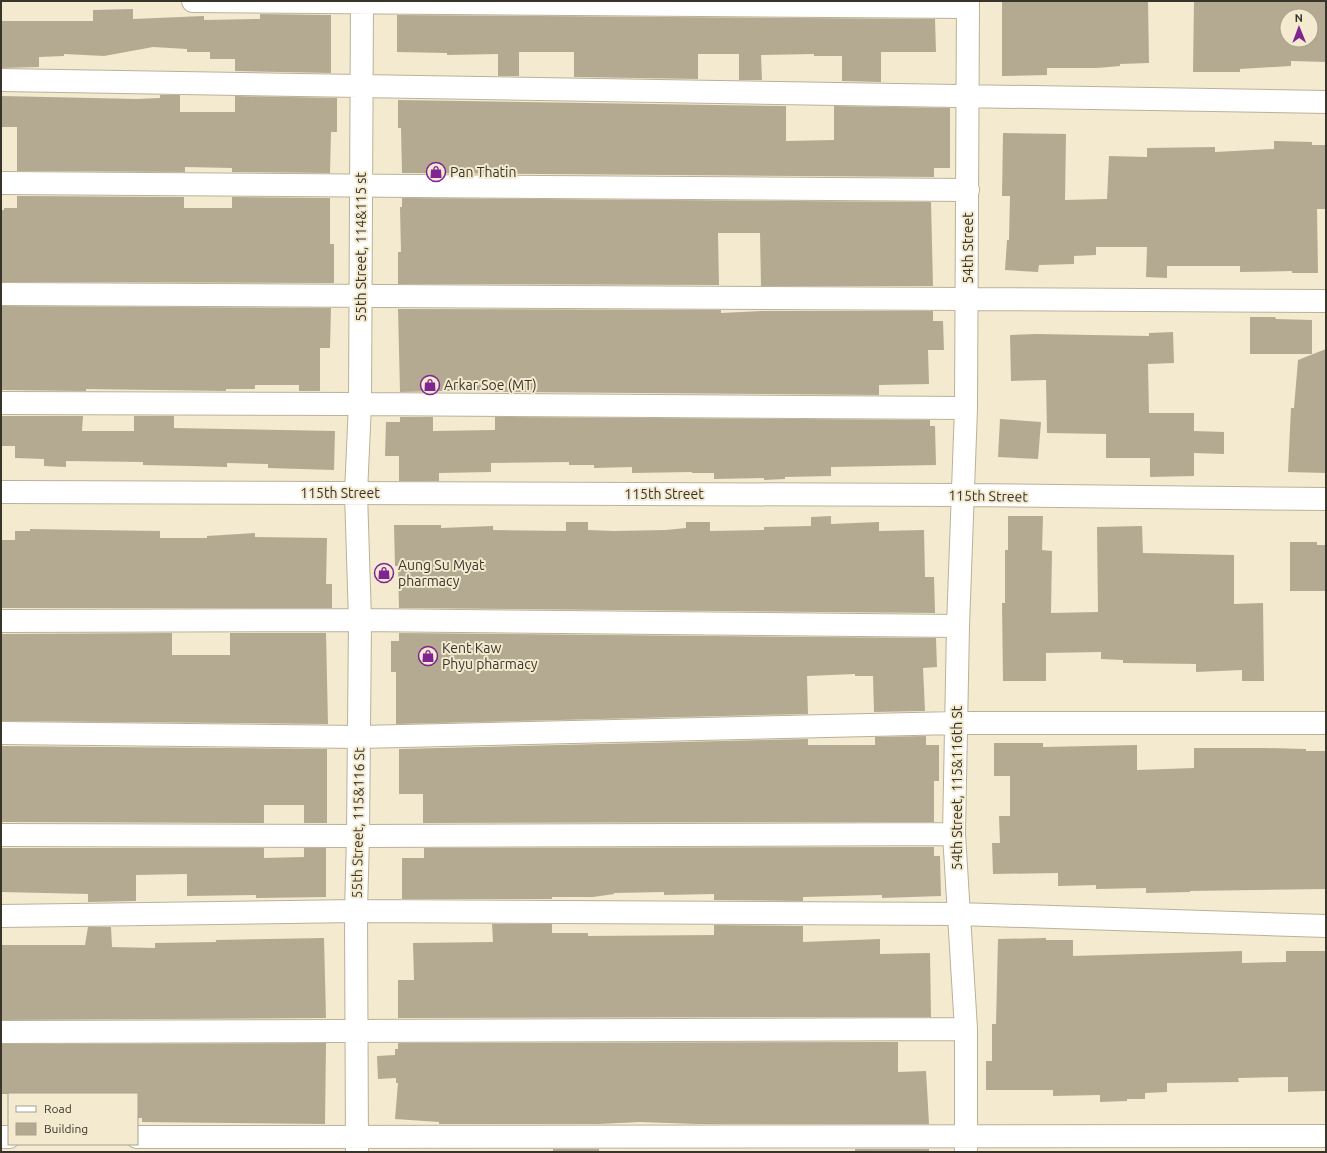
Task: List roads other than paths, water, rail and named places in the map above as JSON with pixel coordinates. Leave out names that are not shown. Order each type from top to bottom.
[{"type":"street","points":[[193,1],[968,4]]},
{"type":"street","name":"55th Street, 114&115 st","points":[[356,493],[360,404],[362,2]]},
{"type":"street","name":"54th Street","points":[[964,495],[968,299],[968,4]]},
{"type":"street","points":[[1,80],[1326,102]]},
{"type":"street","points":[[1,183],[968,190]]},
{"type":"street","points":[[1,294],[1326,301]]},
{"type":"street","points":[[1,403],[966,408]]},
{"type":"street","name":"115th Street","points":[[1,492],[964,495],[1326,499]]},
{"type":"street","name":"55th Street, 115&116 St","points":[[356,493],[360,620],[356,911],[358,1030],[357,1145]]},
{"type":"street","name":"54th Street, 115&116th St","points":[[964,495],[958,626],[954,834],[966,1029],[966,1144]]},
{"type":"street","points":[[1,621],[360,620],[958,626]]},
{"type":"street","points":[[1,733],[359,737],[956,723],[1326,723]]},
{"type":"street","points":[[1,835],[358,836],[954,834]]},
{"type":"street","points":[[1,916],[356,911],[959,914],[1326,926]]},
{"type":"street","points":[[1,1032],[966,1029]]},
{"type":"street","points":[[138,1137],[357,1145],[966,1144],[1326,1136]]},
{"type":"place","name":"Pan Thatin","points":[[436,172]]},
{"type":"place","name":"Arkar Soe (MT)","points":[[430,385]]},
{"type":"place","name":"Aung Su Myat pharmacy","points":[[384,573]]},
{"type":"place","name":"Kent Kaw Phyu pharmacy","points":[[428,656]]}]
